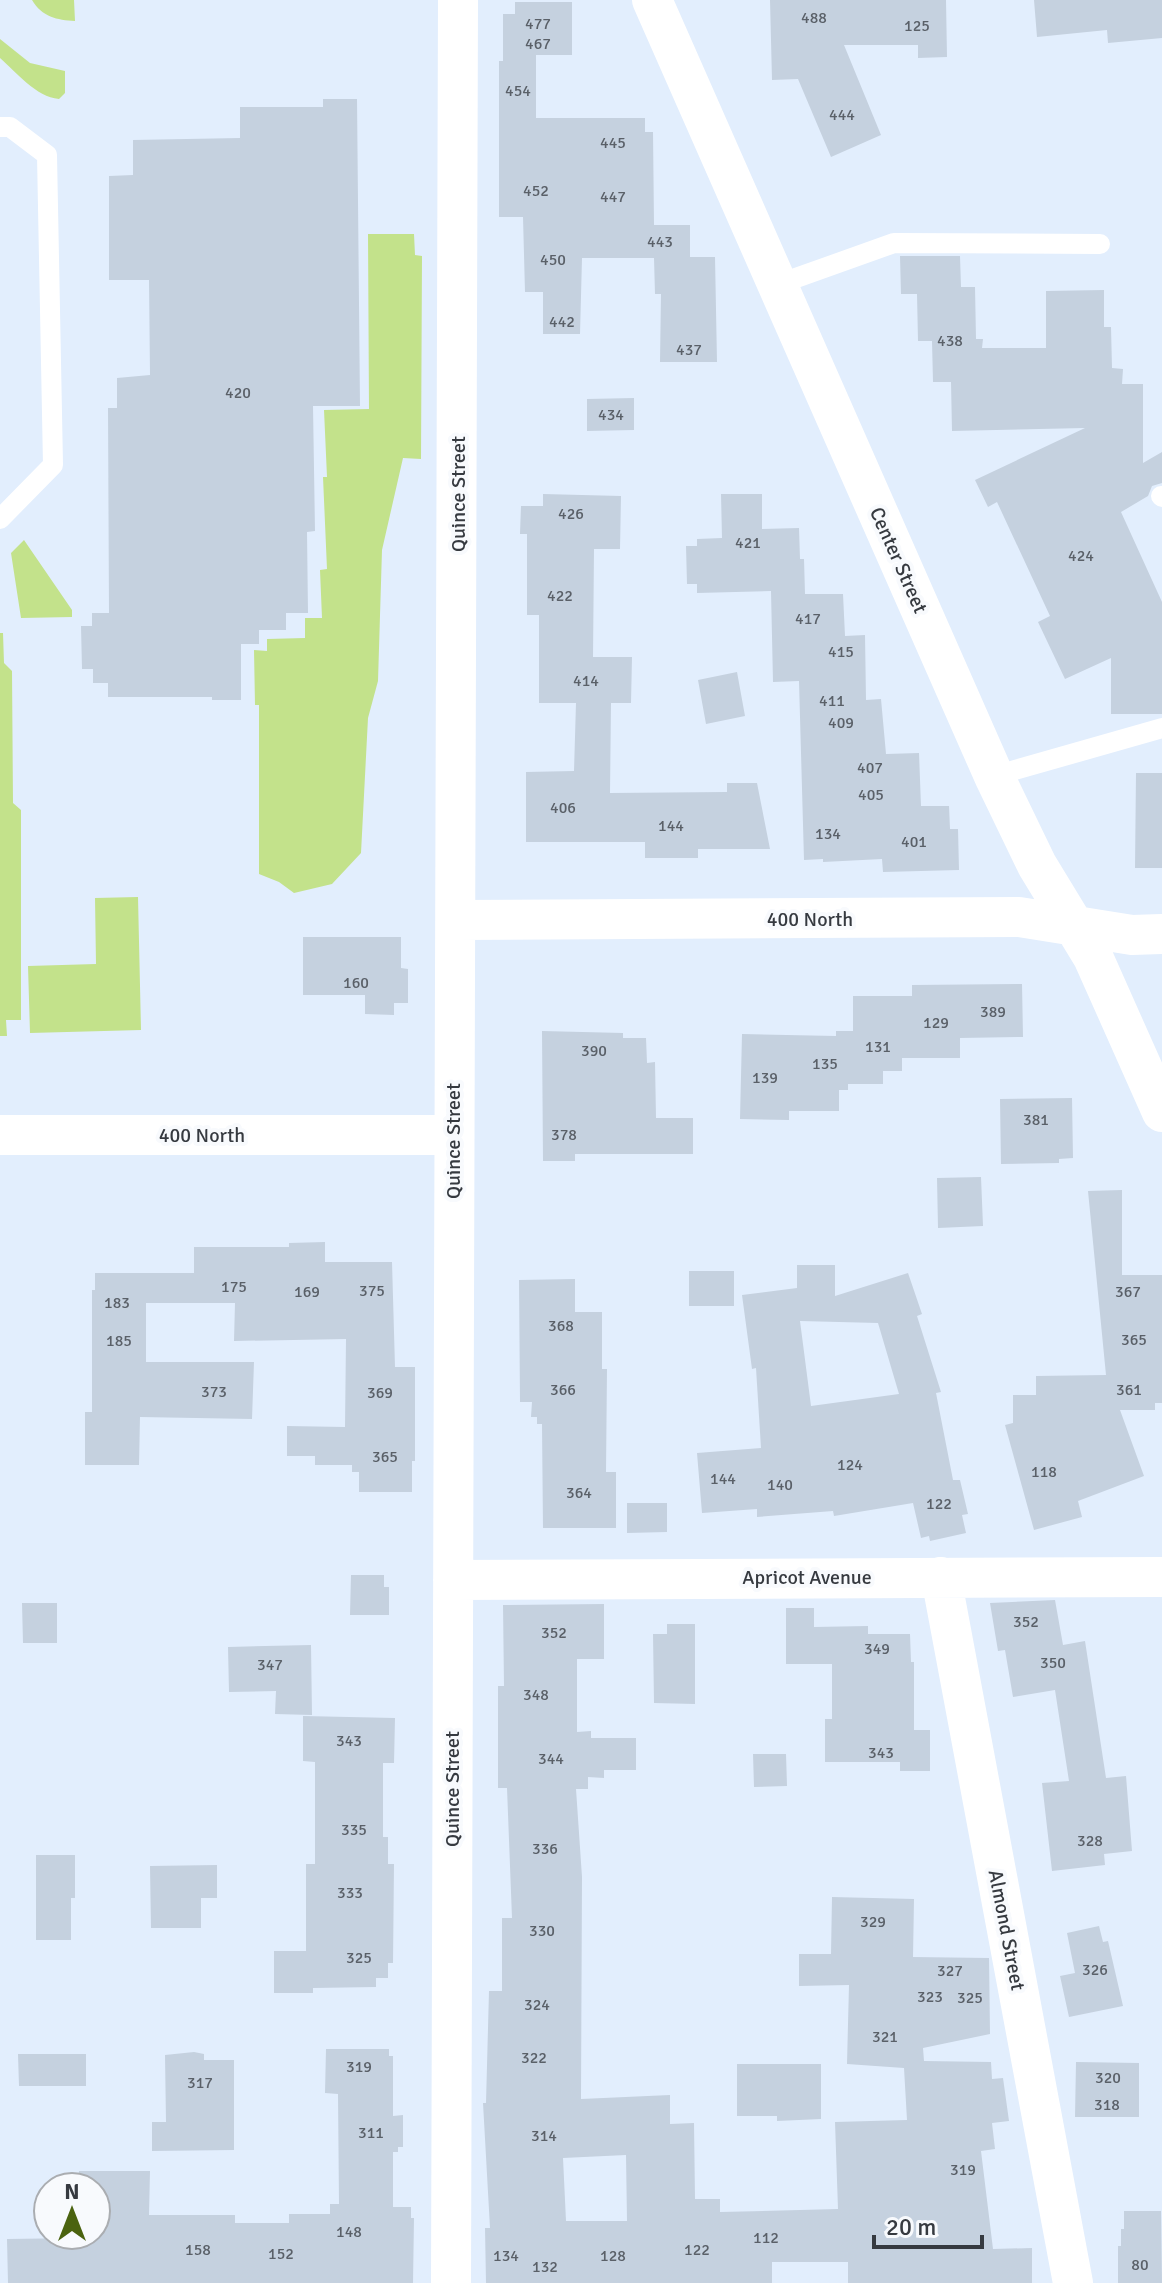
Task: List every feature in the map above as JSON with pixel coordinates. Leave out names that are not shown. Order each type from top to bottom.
[{"type":"street","name":"Quince Street","points":[[451,2283],[458,0]]},
{"type":"street","name":"Center Street","points":[[652,0],[994,776],[1037,865],[1093,957],[1162,1112]]},
{"type":"street","name":"400 North","points":[[456,920],[1019,917],[1132,935],[1162,934]]},
{"type":"street","name":"400 North","points":[[0,1135],[453,1135]]},
{"type":"street","name":"Almond Street","points":[[941,1577],[1073,2283]]},
{"type":"street","name":"Apricot Avenue","points":[[453,1580],[1162,1577]]},
{"type":"lane","points":[[0,127],[10,127],[47,155],[53,465],[0,519]]},
{"type":"lane","points":[[779,284],[894,243],[1100,244]]},
{"type":"lane","points":[[994,776],[1162,728]]},
{"type":"green space","points":[[32,0],[74,0],[75,21],[50,16]]},
{"type":"green space","points":[[0,39],[30,63],[65,71],[65,93],[59,99],[51,97],[27,83],[0,58]]},
{"type":"green space","points":[[368,234],[414,234],[415,255],[422,256],[421,459],[403,458],[382,550],[378,681],[368,718],[361,853],[332,884],[294,893],[279,882],[259,874],[259,705],[255,705],[254,650],[267,651],[267,639],[305,638],[305,618],[322,618],[320,570],[327,569],[324,410],[369,409]]},
{"type":"green space","points":[[24,540],[72,610],[72,617],[21,618],[11,553]]},
{"type":"green space","points":[[0,633],[3,633],[4,663],[12,671],[13,803],[21,810],[21,1020],[6,1020],[7,1036],[0,1036]]},
{"type":"green space","points":[[138,897],[141,1030],[30,1033],[28,966],[96,964],[95,898]]},
{"type":"building","points":[[770,0],[946,0],[947,57],[918,58],[918,45],[844,45],[881,135],[831,157],[798,79],[772,80]]},
{"type":"building","points":[[1034,0],[1162,0],[1162,38],[1108,43],[1107,30],[1037,37]]},
{"type":"building","points":[[515,2],[572,2],[572,55],[536,55],[536,118],[645,118],[645,132],[653,132],[654,225],[690,225],[690,257],[715,257],[717,362],[660,362],[661,294],[655,294],[654,258],[582,258],[580,334],[543,334],[543,292],[525,292],[523,217],[499,217],[499,61],[503,61],[503,14],[515,14]]},
{"type":"building","points":[[323,99],[357,99],[360,406],[313,406],[315,531],[307,532],[308,613],[286,613],[286,630],[259,630],[259,644],[241,644],[241,700],[108,697],[108,683],[93,683],[93,669],[82,669],[81,626],[92,626],[92,613],[109,613],[108,408],[117,408],[117,378],[150,375],[149,280],[109,280],[109,176],[133,175],[133,140],[240,138],[240,107],[323,107]]},
{"type":"building","points":[[900,256],[960,256],[961,287],[975,287],[976,339],[983,339],[982,348],[1046,348],[1046,291],[1104,290],[1104,327],[1111,327],[1112,368],[1123,369],[1122,384],[1143,384],[1143,463],[1162,452],[1162,483],[1152,486],[1148,496],[1121,512],[1162,602],[1162,714],[1111,714],[1111,658],[1065,679],[1038,622],[1050,616],[997,502],[988,507],[975,480],[1085,428],[952,431],[951,382],[933,382],[932,341],[918,341],[917,294],[901,294]]},
{"type":"building","points":[[634,398],[634,430],[587,431],[587,399]]},
{"type":"building","points":[[543,494],[621,496],[620,549],[594,549],[593,657],[632,657],[631,703],[611,703],[610,793],[727,792],[727,783],[757,783],[770,849],[698,849],[698,858],[645,858],[645,842],[526,842],[526,772],[574,771],[576,703],[539,703],[539,615],[527,615],[527,534],[520,534],[521,506],[543,506]]},
{"type":"building","points":[[721,494],[762,494],[762,529],[799,528],[805,594],[843,594],[845,636],[865,635],[866,700],[881,699],[886,754],[919,753],[921,806],[949,806],[950,829],[958,829],[959,870],[883,872],[882,859],[804,860],[799,681],[773,682],[771,591],[697,593],[697,584],[687,584],[686,546],[697,546],[697,539],[722,538]]},
{"type":"building","points":[[737,672],[745,716],[706,724],[698,680]]},
{"type":"building","points":[[1136,773],[1162,773],[1162,868],[1135,868]]},
{"type":"building","points":[[303,937],[401,937],[401,968],[408,969],[408,1003],[394,1003],[394,1015],[365,1014],[365,995],[303,995]]},
{"type":"building","points":[[1022,984],[1023,1037],[960,1038],[960,1058],[902,1058],[902,1071],[883,1071],[883,1084],[848,1084],[848,1090],[839,1090],[839,1111],[789,1111],[789,1120],[740,1119],[742,1034],[836,1036],[836,1031],[853,1031],[853,996],[912,996],[912,985]]},
{"type":"building","points":[[542,1031],[623,1033],[623,1038],[646,1038],[647,1063],[655,1062],[656,1118],[693,1118],[693,1154],[575,1154],[575,1161],[543,1161]]},
{"type":"building","points":[[1072,1098],[1073,1158],[1059,1159],[1059,1163],[1001,1164],[1000,1099]]},
{"type":"building","points":[[981,1177],[983,1226],[938,1228],[937,1178]]},
{"type":"building","points":[[1122,1190],[1122,1275],[1162,1275],[1162,1403],[1155,1403],[1155,1410],[1120,1410],[1144,1476],[1078,1501],[1082,1517],[1034,1530],[1005,1425],[1013,1423],[1013,1395],[1036,1395],[1036,1376],[1106,1375],[1088,1191]]},
{"type":"building","points":[[325,1242],[325,1262],[392,1262],[395,1367],[415,1367],[412,1492],[359,1492],[359,1472],[352,1472],[352,1465],[315,1465],[315,1456],[287,1456],[287,1426],[345,1427],[346,1339],[234,1341],[235,1303],[146,1303],[146,1362],[254,1362],[252,1419],[140,1417],[139,1465],[85,1465],[85,1412],[92,1412],[92,1290],[95,1290],[95,1273],[194,1273],[194,1247],[289,1247],[289,1243]]},
{"type":"building","points":[[797,1265],[835,1265],[835,1296],[908,1273],[922,1314],[917,1316],[941,1392],[936,1393],[953,1480],[960,1480],[968,1514],[962,1515],[966,1533],[930,1541],[929,1536],[921,1538],[913,1503],[834,1516],[833,1511],[757,1517],[757,1509],[702,1513],[697,1453],[761,1448],[756,1368],[752,1369],[742,1295],[797,1288]],"holes":[[[800,1321],[878,1323],[899,1394],[811,1406]]]},
{"type":"building","points":[[689,1271],[734,1271],[734,1306],[689,1306]]},
{"type":"building","points":[[575,1279],[575,1312],[602,1312],[602,1369],[607,1369],[606,1472],[616,1472],[616,1528],[543,1528],[542,1424],[537,1424],[537,1417],[531,1417],[532,1402],[520,1402],[519,1280]]},
{"type":"building","points":[[627,1503],[667,1503],[667,1532],[627,1533]]},
{"type":"building","points":[[351,1575],[384,1575],[384,1587],[389,1587],[389,1615],[350,1615]]},
{"type":"building","points":[[1055,1600],[1063,1645],[1085,1641],[1106,1778],[1126,1776],[1132,1851],[1104,1854],[1105,1865],[1052,1871],[1042,1783],[1069,1781],[1055,1690],[1013,1697],[1005,1650],[998,1651],[990,1603]]},
{"type":"building","points":[[22,1603],[57,1603],[57,1643],[23,1643]]},
{"type":"building","points":[[604,1604],[604,1659],[577,1659],[577,1732],[591,1731],[591,1738],[636,1738],[636,1770],[604,1770],[604,1778],[588,1777],[588,1789],[576,1789],[582,1877],[581,2099],[670,2095],[670,2124],[694,2123],[695,2199],[720,2199],[720,2212],[838,2209],[835,2122],[907,2120],[904,2068],[847,2064],[849,1985],[799,1986],[799,1954],[831,1954],[832,1897],[914,1899],[913,1957],[989,1958],[990,2034],[923,2048],[924,2061],[991,2062],[992,2079],[1003,2078],[1009,2121],[992,2123],[995,2149],[981,2151],[993,2249],[1032,2248],[1032,2283],[848,2283],[848,2262],[772,2262],[772,2283],[486,2283],[485,2228],[490,2228],[483,2103],[486,2103],[489,1991],[502,1991],[502,1918],[512,1918],[507,1788],[498,1788],[498,1686],[504,1686],[503,1605]],"holes":[[[626,2155],[627,2221],[566,2221],[563,2158]]]},
{"type":"building","points":[[786,1608],[814,1608],[814,1627],[868,1626],[868,1634],[910,1634],[911,1662],[914,1662],[914,1730],[930,1730],[930,1771],[900,1771],[900,1762],[825,1762],[825,1719],[832,1719],[832,1664],[786,1664]]},
{"type":"building","points":[[667,1624],[695,1624],[695,1704],[654,1703],[653,1634],[667,1634]]},
{"type":"building","points":[[311,1645],[312,1715],[275,1714],[276,1691],[229,1692],[228,1647]]},
{"type":"building","points":[[303,1716],[395,1718],[394,1763],[383,1763],[383,1837],[388,1837],[388,1864],[394,1864],[393,1963],[388,1963],[388,1978],[376,1978],[376,1987],[313,1988],[313,1993],[274,1993],[274,1951],[306,1951],[306,1864],[315,1864],[315,1762],[303,1761]]},
{"type":"building","points":[[753,1754],[786,1754],[787,1786],[754,1787]]},
{"type":"building","points":[[36,1855],[75,1855],[71,1940],[36,1940]]},
{"type":"building","points":[[217,1865],[217,1898],[201,1898],[201,1928],[151,1928],[150,1866]]},
{"type":"building","points":[[1099,1926],[1103,1942],[1108,1941],[1123,2006],[1069,2017],[1060,1976],[1075,1973],[1067,1933]]},
{"type":"building","points":[[326,2049],[389,2049],[389,2056],[393,2056],[393,2116],[403,2115],[403,2147],[393,2152],[393,2207],[411,2207],[411,2218],[414,2218],[413,2283],[8,2283],[7,2239],[32,2239],[32,2251],[112,2251],[112,2171],[150,2171],[149,2215],[235,2215],[235,2223],[289,2223],[289,2214],[330,2214],[330,2204],[339,2204],[338,2094],[325,2093]]},
{"type":"building","points":[[18,2054],[86,2054],[86,2086],[19,2086]]},
{"type":"building","points":[[204,2054],[204,2060],[234,2060],[234,2150],[152,2151],[152,2122],[166,2122],[165,2055]]},
{"type":"building","points":[[1076,2062],[1139,2063],[1139,2117],[1075,2117]]},
{"type":"building","points":[[737,2064],[821,2064],[821,2119],[777,2121],[777,2116],[737,2116]]},
{"type":"building","points":[[1124,2211],[1161,2211],[1162,2283],[1118,2283],[1118,2246],[1121,2246],[1121,2229],[1124,2229]]}]
